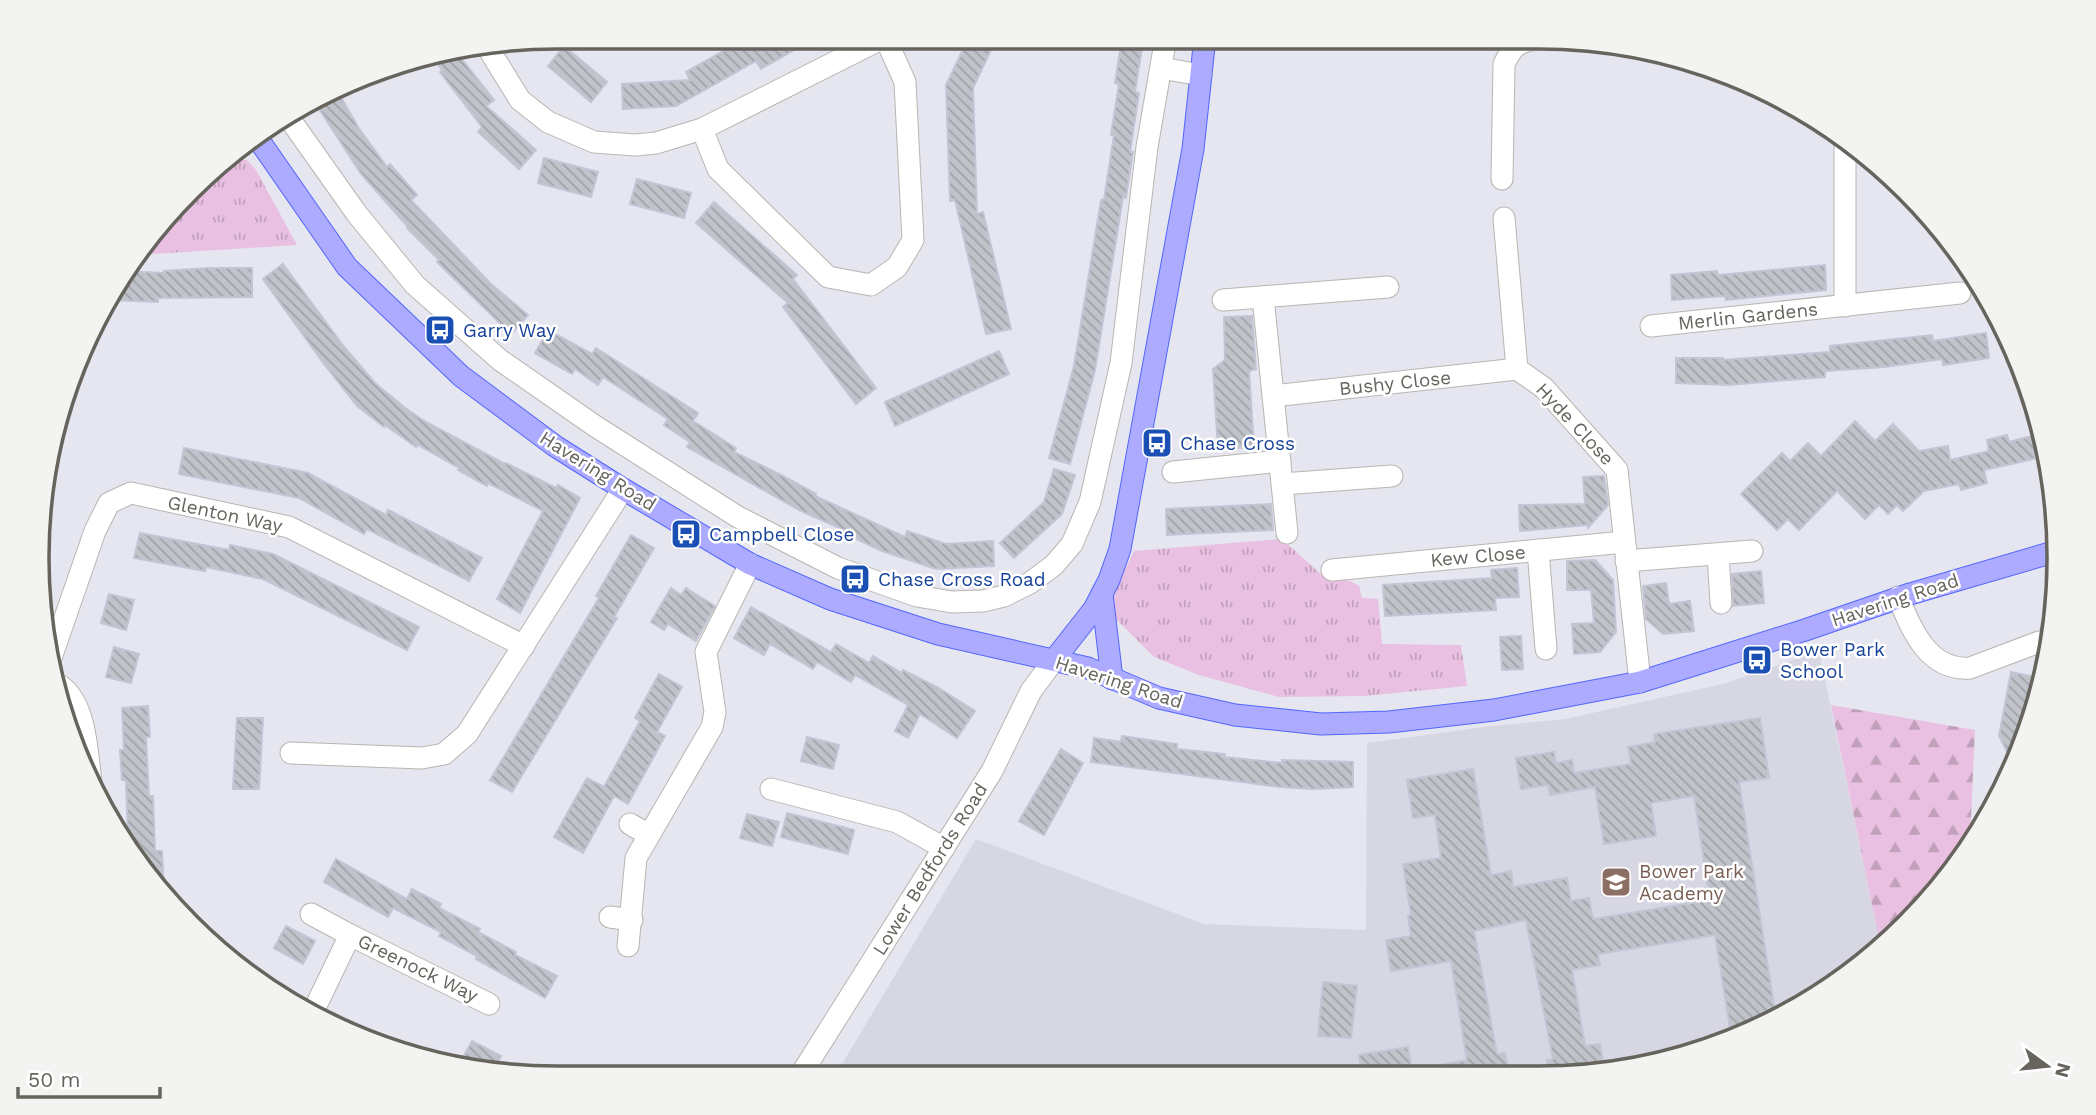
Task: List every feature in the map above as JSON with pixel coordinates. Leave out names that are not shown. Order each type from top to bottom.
[{"type":"main road","points":[[1054,660],[1094,609],[1113,569],[1123,535],[1193,149],[1204,49]]},
{"type":"main road","name":"Havering Road","points":[[262,144],[347,267],[461,376],[555,446],[624,489],[750,564],[830,599],[938,635],[1088,668],[1159,698],[1235,715],[1321,724],[1389,722],[1494,710],[1640,682],[1805,630],[1898,597],[2047,554]]},
{"type":"main road","points":[[1102,594],[1112,679]]},
{"type":"street","points":[[491,53],[520,100],[548,122],[594,142],[635,145],[656,143],[702,129],[861,49]]},
{"type":"street","points":[[702,129],[718,169],[828,277],[871,285],[897,267],[913,240],[905,82],[890,49]]},
{"type":"street","points":[[293,123],[357,214],[415,285],[500,360],[595,426],[738,517],[838,568],[917,596],[952,602],[983,601],[1004,596],[1030,583],[1054,565],[1072,544],[1090,502],[1121,363],[1147,147],[1164,49]]},
{"type":"street","points":[[1502,179],[1504,64],[1512,49]]},
{"type":"street","points":[[1161,68],[1201,75]]},
{"type":"street","name":"Merlin Gardens","points":[[1845,152],[1845,306]]},
{"type":"street","name":"Hyde Close","points":[[1504,218],[1517,369],[1544,388],[1617,470],[1640,682]]},
{"type":"street","points":[[1223,300],[1388,286]]},
{"type":"street","name":"Merlin Gardens","points":[[1651,326],[1960,293]]},
{"type":"street","points":[[1263,297],[1287,533]]},
{"type":"street","name":"Bushy Close","points":[[1273,396],[1517,369]]},
{"type":"street","points":[[1173,472],[1280,461]]},
{"type":"street","points":[[1282,484],[1392,476]]},
{"type":"street","points":[[291,753],[422,758],[444,754],[467,734],[624,489]]},
{"type":"street","name":"Glenton Way","points":[[56,642],[94,531],[109,503],[131,493],[289,527],[524,646]]},
{"type":"street","points":[[1538,550],[1546,649]]},
{"type":"street","name":"Kew Close","points":[[1332,570],[1538,550],[1718,555],[1752,551]]},
{"type":"street","points":[[1718,555],[1721,603]]},
{"type":"street","points":[[628,946],[636,858],[712,727],[715,712],[706,652],[750,564]]},
{"type":"street","points":[[1898,597],[1910,626],[1925,649],[1934,659],[1946,666],[1970,668],[2040,642]]},
{"type":"street","name":"Lower Bedfords Road","points":[[806,1066],[992,771],[1031,691],[1054,660]]},
{"type":"street","points":[[68,694],[82,716],[86,748]]},
{"type":"street","points":[[771,789],[897,822],[944,848]]},
{"type":"street","points":[[629,824],[649,835]]},
{"type":"street","points":[[311,914],[350,935]]},
{"type":"street","points":[[610,917],[632,920]]},
{"type":"street","name":"Greenock Way","points":[[316,1005],[350,935],[489,1003]]},
{"type":"shaded area","name":"Bower Park Academy","points":[[1819,651],[1878,936],[1848,961],[1793,998],[1733,1027],[1670,1049],[1605,1062],[1572,1065],[841,1066],[976,839],[1204,924],[1366,930],[1367,743],[1565,719],[1723,684]]},
{"type":"green space","points":[[241,160],[247,160],[256,170],[297,245],[150,254],[198,198]]},
{"type":"green space","points":[[1282,539],[1323,576],[1350,581],[1359,586],[1362,598],[1378,599],[1382,644],[1461,645],[1467,686],[1364,696],[1279,697],[1199,675],[1154,657],[1106,609],[1134,551]]},
{"type":"green space","points":[[1831,705],[1975,730],[1971,825],[1921,893],[1878,936]]},
{"type":"building","points":[[562,49],[568,49],[607,82],[591,102],[548,66]]},
{"type":"building","points":[[727,49],[736,49],[738,52],[743,49],[796,49],[761,69],[756,61],[676,106],[623,109],[622,84],[690,80],[686,72]]},
{"type":"building","points":[[963,49],[991,49],[973,88],[977,214],[983,212],[1011,329],[986,334],[955,200],[950,201],[946,85]]},
{"type":"building","points":[[1120,49],[1142,49],[1135,92],[1139,93],[1126,198],[1123,197],[1095,370],[1070,464],[1049,458],[1074,366],[1101,200],[1104,200],[1119,84],[1115,83]]},
{"type":"building","points":[[461,58],[494,100],[486,106],[536,150],[519,169],[478,132],[482,127],[440,72],[442,70],[437,64]]},
{"type":"building","points":[[341,97],[358,127],[387,167],[390,164],[417,195],[411,200],[491,284],[528,315],[511,334],[437,262],[439,260],[407,228],[361,174],[319,109]]},
{"type":"building","points":[[544,158],[598,172],[591,197],[538,183]]},
{"type":"building","points":[[637,179],[691,193],[684,218],[630,204]]},
{"type":"building","points":[[714,202],[797,275],[793,279],[876,388],[856,404],[783,307],[788,303],[696,223]]},
{"type":"building","points":[[283,264],[345,348],[375,383],[404,407],[424,421],[505,464],[556,488],[558,485],[580,498],[520,613],[497,599],[543,511],[488,483],[487,486],[418,445],[416,447],[357,406],[263,279]]},
{"type":"building","points":[[1825,265],[1826,290],[1726,300],[1725,296],[1672,300],[1671,275],[1717,271],[1718,275]]},
{"type":"building","points":[[252,268],[252,297],[158,298],[158,302],[119,300],[137,272]]},
{"type":"building","points":[[1252,316],[1256,369],[1249,371],[1254,447],[1218,449],[1213,369],[1225,360],[1224,317]]},
{"type":"building","points":[[548,330],[592,354],[596,348],[698,413],[693,421],[736,448],[734,452],[783,476],[816,494],[815,496],[905,537],[907,531],[946,544],[993,541],[994,566],[936,569],[882,551],[854,538],[855,535],[799,510],[687,447],[690,442],[664,425],[668,419],[603,377],[598,385],[575,369],[572,374],[535,353]]},
{"type":"building","points":[[1986,333],[1989,358],[1943,365],[1942,359],[1885,367],[1825,371],[1825,377],[1729,385],[1676,383],[1676,358],[1723,360],[1830,352],[1830,346],[1932,335],[1933,341]]},
{"type":"building","points":[[999,351],[1009,374],[895,426],[885,402]]},
{"type":"building","points":[[1855,421],[1875,441],[1893,424],[1919,451],[1948,446],[1950,460],[1989,451],[1987,440],[2007,435],[2009,442],[2032,436],[2037,458],[1984,470],[1987,483],[1961,490],[1959,484],[1924,491],[1903,511],[1897,505],[1888,514],[1879,505],[1865,519],[1837,491],[1799,530],[1788,519],[1777,530],[1741,494],[1782,453],[1790,461],[1808,443],[1821,456]]},
{"type":"building","points":[[184,448],[308,473],[386,515],[388,510],[482,558],[469,581],[367,529],[364,534],[299,498],[179,474]]},
{"type":"building","points":[[1054,469],[1075,475],[1062,514],[1014,558],[1000,543],[1044,502]]},
{"type":"building","points":[[1604,476],[1608,505],[1588,528],[1587,525],[1520,531],[1519,505],[1585,504],[1583,477]]},
{"type":"building","points":[[1271,504],[1273,530],[1167,535],[1166,509]]},
{"type":"building","points":[[140,533],[229,550],[230,545],[273,554],[419,627],[407,650],[263,579],[206,567],[205,571],[134,558]]},
{"type":"building","points":[[631,535],[654,548],[614,617],[617,618],[512,792],[490,780],[599,598],[596,596]]},
{"type":"building","points":[[1595,560],[1613,580],[1616,632],[1600,652],[1574,654],[1572,624],[1594,623],[1591,590],[1567,590],[1567,561]]},
{"type":"building","points":[[1517,568],[1519,597],[1495,598],[1496,610],[1385,616],[1383,585],[1492,578],[1491,570]]},
{"type":"building","points":[[1761,571],[1764,603],[1733,606],[1732,574]]},
{"type":"building","points":[[1666,583],[1669,604],[1690,601],[1694,631],[1663,634],[1646,619],[1643,586]]},
{"type":"building","points":[[671,588],[681,595],[686,588],[715,606],[696,641],[668,624],[664,630],[651,622]]},
{"type":"building","points":[[109,594],[134,600],[126,630],[101,623]]},
{"type":"building","points":[[751,607],[831,652],[836,644],[869,663],[873,656],[902,673],[903,670],[937,687],[975,711],[957,738],[920,714],[908,738],[895,731],[908,705],[855,675],[851,682],[817,662],[813,669],[770,644],[764,655],[734,638]]},
{"type":"building","points":[[1521,636],[1523,669],[1502,670],[1500,637]]},
{"type":"building","points":[[114,647],[139,654],[131,683],[106,677]]},
{"type":"building","points":[[2011,672],[2033,677],[2008,753],[1999,736]]},
{"type":"building","points":[[659,674],[682,687],[657,732],[665,736],[628,804],[614,796],[583,853],[554,837],[587,778],[604,787],[640,721],[635,718]]},
{"type":"building","points":[[148,706],[150,737],[146,737],[149,796],[153,796],[155,851],[162,851],[163,879],[128,829],[126,780],[122,780],[120,750],[124,750],[122,708]]},
{"type":"building","points":[[237,718],[263,718],[259,789],[233,789]]},
{"type":"building","points":[[1760,718],[1769,778],[1739,782],[1774,1008],[1730,1028],[1715,935],[1598,954],[1600,965],[1572,970],[1585,1046],[1600,1044],[1603,1062],[1548,1066],[1547,1060],[1553,1059],[1526,920],[1474,931],[1497,1054],[1505,1053],[1507,1066],[1434,1066],[1467,1060],[1451,961],[1391,971],[1386,940],[1411,936],[1408,916],[1411,915],[1403,864],[1441,858],[1435,815],[1413,818],[1407,780],[1473,769],[1491,875],[1511,871],[1513,887],[1567,878],[1571,901],[1589,898],[1593,919],[1710,900],[1694,796],[1651,803],[1656,836],[1604,844],[1595,787],[1550,795],[1548,785],[1521,789],[1516,758],[1554,752],[1556,763],[1572,760],[1574,773],[1631,764],[1628,747],[1655,742],[1654,734]]},
{"type":"building","points":[[1122,736],[1177,744],[1177,749],[1225,754],[1224,757],[1282,763],[1282,760],[1353,762],[1353,787],[1280,787],[1091,762],[1094,738],[1121,742]]},
{"type":"building","points":[[807,737],[839,745],[833,769],[801,761]]},
{"type":"building","points":[[1061,749],[1083,763],[1044,835],[1019,821]]},
{"type":"building","points":[[787,813],[854,830],[848,854],[781,837]]},
{"type":"building","points":[[747,814],[779,822],[772,846],[740,838]]},
{"type":"building","points":[[336,859],[407,899],[412,889],[441,904],[439,908],[480,929],[478,932],[516,952],[515,955],[557,976],[545,998],[439,936],[441,932],[393,908],[388,917],[324,882]]},
{"type":"building","points":[[286,926],[315,941],[303,964],[274,948]]},
{"type":"building","points":[[1323,982],[1357,986],[1351,1038],[1318,1036]]},
{"type":"building","points":[[472,1041],[501,1056],[498,1063],[463,1057]]},
{"type":"building","points":[[1408,1047],[1411,1066],[1361,1066],[1359,1055]]},
{"type":"place","name":"Garry Way","points":[[440,330]]},
{"type":"place","name":"Chase Cross","points":[[1157,443]]},
{"type":"place","name":"Campbell Close","points":[[686,534]]},
{"type":"place","name":"Chase Cross Road","points":[[855,579]]},
{"type":"place","name":"Bower Park School","points":[[1757,660]]},
{"type":"place","name":"Bower Park Academy","points":[[1616,882]]}]
